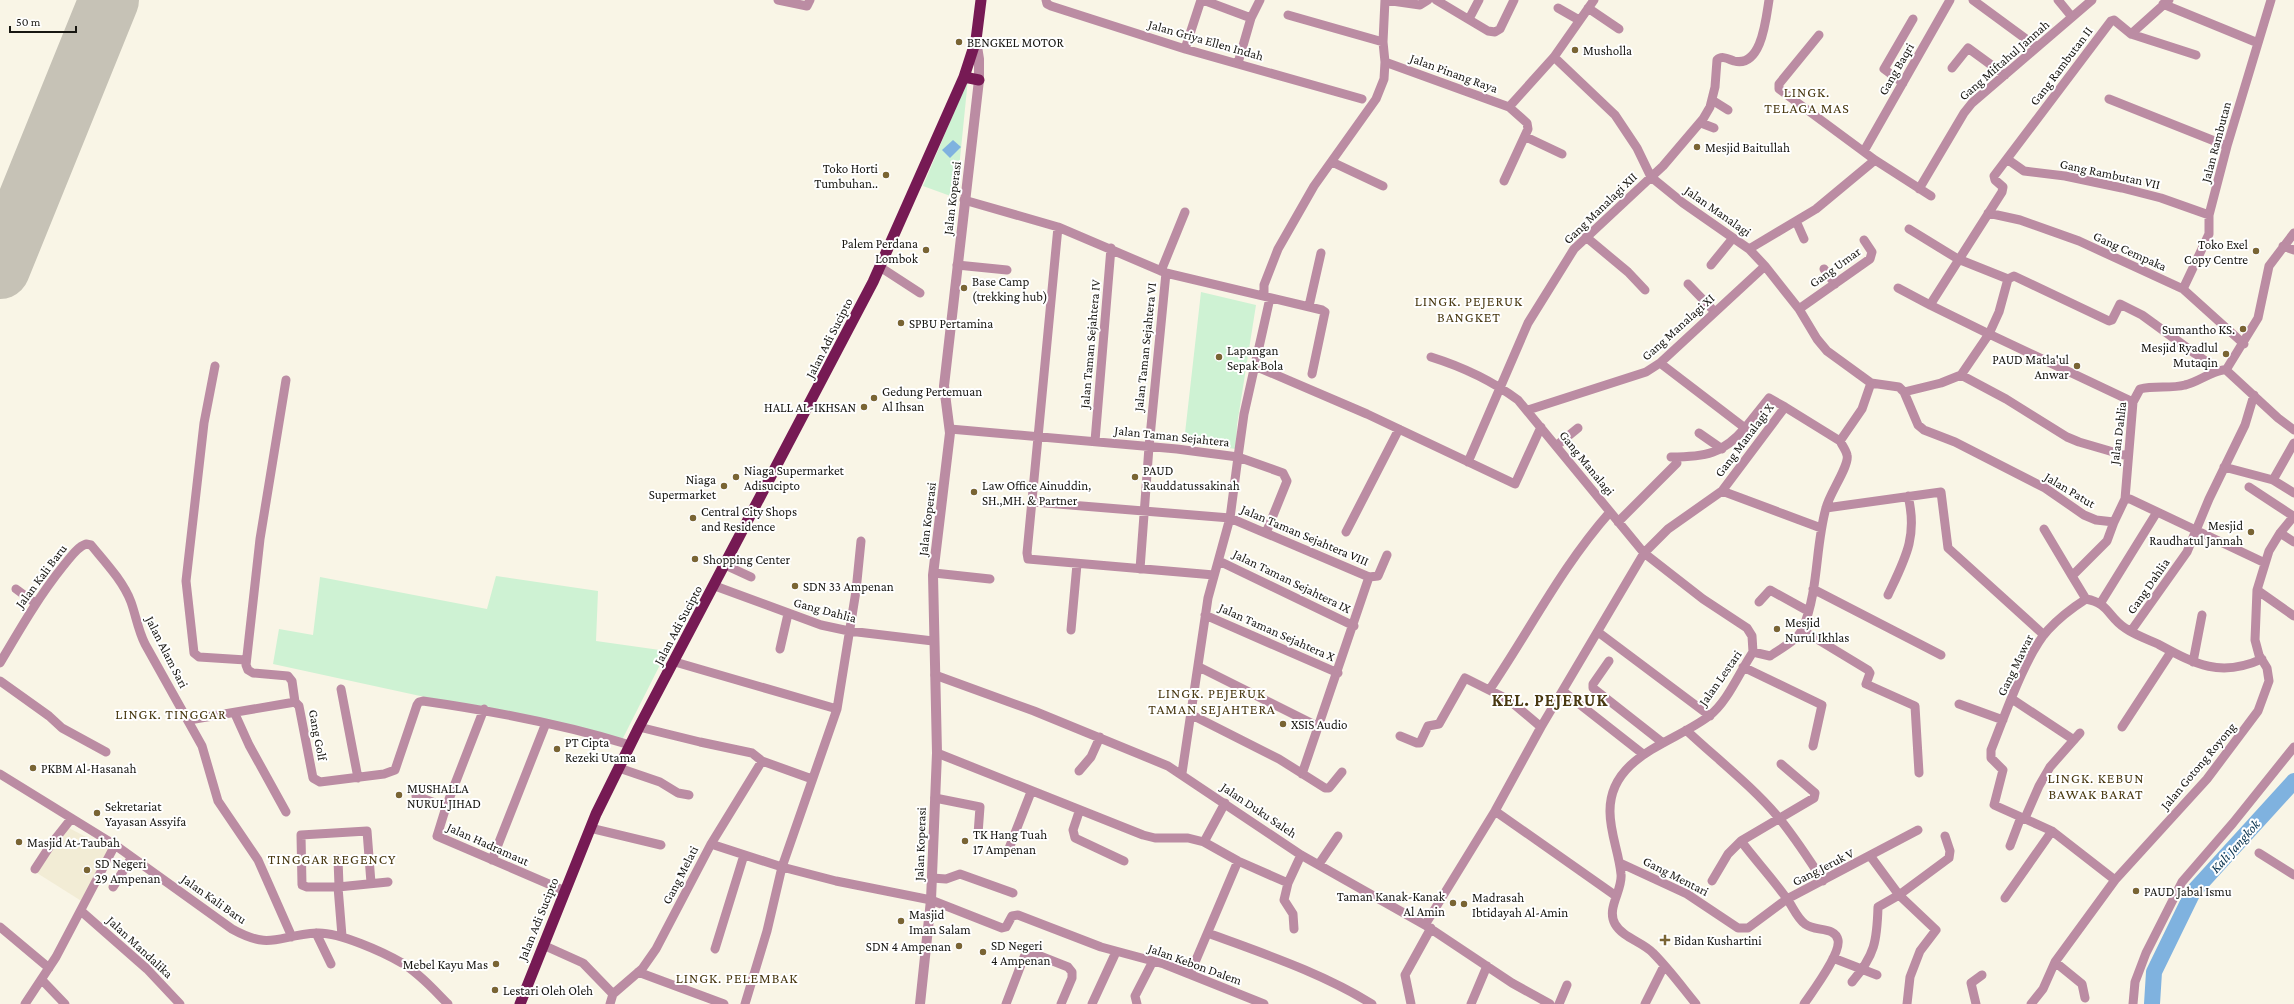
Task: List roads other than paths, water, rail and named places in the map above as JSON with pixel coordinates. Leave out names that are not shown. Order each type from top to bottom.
[{"type":"highway","name":"Jalan Adi Sucipto","points":[[520,1004],[590,828],[630,745],[831,365],[880,267],[964,77],[976,40],[981,0]]},
{"type":"highway","points":[[964,77],[979,80]]},
{"type":"street","points":[[778,0],[807,6],[810,0]]},
{"type":"street","name":"Jalan Griya Ellen Indah","points":[[1046,0],[1047,4],[1051,6],[1185,49],[1362,99]]},
{"type":"street","points":[[1185,49],[1202,0],[1251,18]]},
{"type":"street","points":[[1238,63],[1251,18],[1260,0]]},
{"type":"street","points":[[1266,533],[1286,481],[1286,477],[1283,473],[1238,457],[1244,414],[1255,366],[1267,297],[1264,285],[1278,249],[1314,186],[1376,99],[1384,79],[1385,62],[1383,42],[1385,0],[1420,5],[1428,0]]},
{"type":"street","points":[[1436,0],[1488,31],[1495,32],[1500,29],[1514,0]]},
{"type":"street","points":[[1469,19],[1480,0]]},
{"type":"street","points":[[1554,57],[1594,0]]},
{"type":"street","name":"Gang Manalagi XII","points":[[1468,462],[1499,386],[1535,309],[1574,249],[1677,152],[1701,123],[1712,100],[1716,87],[1717,60],[1723,58],[1736,61],[1746,61],[1757,49],[1761,41],[1770,0]]},
{"type":"street","name":"Gang Baqri","points":[[1864,150],[1950,0]]},
{"type":"street","points":[[1973,0],[2037,48]]},
{"type":"street","points":[[2058,0],[2072,17]]},
{"type":"street","name":"Gang Miftahul Jannah","points":[[1919,189],[1964,113],[1972,103],[2092,0]]},
{"type":"street","points":[[2196,55],[2131,34],[2166,2],[2258,43]]},
{"type":"street","name":"Jalan Rambutan","points":[[2183,289],[2209,234],[2209,214],[2227,146],[2258,43],[2268,2]]},
{"type":"street","points":[[1558,8],[1580,20]]},
{"type":"street","points":[[1588,8],[1618,29]]},
{"type":"street","points":[[1288,15],[1383,42]]},
{"type":"street","points":[[1903,83],[1884,69],[1913,19]]},
{"type":"street","name":"Gang Rambutan II","points":[[1988,212],[2002,192],[2003,187],[1994,179],[2007,159],[2111,21],[2114,20],[2131,34]]},
{"type":"street","points":[[1819,35],[1779,84],[1779,89],[1864,150],[1875,160],[1931,196]]},
{"type":"street","name":"Jalan Koperasi","points":[[920,1004],[922,972],[931,900],[937,753],[933,641],[934,573],[950,429],[944,386],[964,200],[979,80],[976,40]]},
{"type":"street","points":[[1952,68],[1968,48],[2004,75]]},
{"type":"street","name":"Jalan Pinang Raya","points":[[1385,62],[1509,107],[1554,57]]},
{"type":"street","name":"Jalan Manalagi","points":[[1554,57],[1614,115],[1637,148],[1651,176],[1683,203],[1749,249],[1765,266],[1799,309],[1821,345],[1871,383]]},
{"type":"street","points":[[2109,99],[2227,146]]},
{"type":"street","points":[[1712,100],[1728,110]]},
{"type":"street","points":[[1504,181],[1526,136],[1527,123],[1509,107]]},
{"type":"street","points":[[1701,123],[1714,128]]},
{"type":"street","points":[[1526,136],[1562,154]]},
{"type":"street","name":"Gang Rambutan VII","points":[[2007,159],[2024,171],[2065,176],[2122,188],[2161,198],[2209,214]]},
{"type":"street","points":[[1749,249],[1796,221],[1830,198],[1875,160]]},
{"type":"street","points":[[1332,162],[1383,186]]},
{"type":"street","points":[[964,200],[1058,226],[1164,272],[1322,310],[1325,312],[1312,374]]},
{"type":"street","name":"Jalan Taman Sejahtera VI","points":[[1140,569],[1143,511],[1164,272],[1185,212]]},
{"type":"street","points":[[1930,305],[1988,212]]},
{"type":"street","name":"Gang Cempaka","points":[[1988,212],[2020,220],[2079,241],[2183,289],[2244,344]]},
{"type":"street","points":[[1796,221],[1804,238]]},
{"type":"street","points":[[1058,226],[1028,559],[1214,575]]},
{"type":"street","points":[[1910,230],[1958,259],[2008,279]]},
{"type":"street","points":[[2223,370],[2244,344],[2260,313],[2267,271],[2283,246],[2294,233]]},
{"type":"street","points":[[1586,238],[1628,272],[1645,290]]},
{"type":"street","points":[[1711,265],[1733,238]]},
{"type":"street","name":"Gang Umar","points":[[1799,309],[1872,257],[1872,252],[1864,240]]},
{"type":"street","points":[[2283,246],[2294,250]]},
{"type":"street","name":"Jalan Taman Sejahtera IV","points":[[1095,441],[1111,248]]},
{"type":"street","points":[[1309,306],[1321,253]]},
{"type":"street","points":[[957,265],[1008,270]]},
{"type":"street","name":"Gang Manalagi XI","points":[[1528,410],[1633,378],[1660,363],[1714,311],[1765,266]]},
{"type":"street","points":[[880,267],[920,293]]},
{"type":"street","points":[[1824,269],[1835,284]]},
{"type":"street","points":[[1840,441],[1862,409],[1871,383],[1891,384],[1899,387],[1904,392],[1941,383],[1961,375],[1989,334],[1999,312],[2008,279],[2014,276],[2108,321],[2112,320],[2120,304],[2142,315],[2223,370],[2294,430]]},
{"type":"street","points":[[1688,284],[1714,311]]},
{"type":"street","points":[[1898,288],[1989,334],[2133,402]]},
{"type":"street","name":"Gang Manalagi","points":[[1431,357],[1463,368],[1499,386],[1528,410],[1644,552],[1703,599],[1747,628],[1752,636],[1753,652]]},
{"type":"street","points":[[1660,363],[1745,428]]},
{"type":"street","points":[[215,366],[204,423],[186,581],[194,653],[199,657],[246,660]]},
{"type":"street","points":[[1255,366],[1399,429],[1515,484],[1541,427]]},
{"type":"street","name":"Jalan Dahlia","points":[[2125,499],[2127,456],[2133,402],[2140,390],[2150,387],[2168,388],[2186,385],[2223,370]]},
{"type":"street","points":[[1961,375],[2073,440],[2127,456]]},
{"type":"street","points":[[286,380],[260,540],[246,665],[250,672],[288,676],[292,681],[296,702]]},
{"type":"street","name":"Jalan Patut","points":[[1904,392],[1918,425],[1924,430],[1955,442],[2045,488],[2084,515],[2096,520],[2114,522]]},
{"type":"street","name":"Gang Dahlia","points":[[2132,631],[2187,552],[2224,467],[2245,425],[2254,395]]},
{"type":"street","points":[[1618,522],[1674,460],[1710,455],[1722,449],[1745,428],[1769,398],[1784,407]]},
{"type":"street","name":"Gang Manalagi X","points":[[1644,552],[1668,529],[1722,491],[1784,407],[1840,441]]},
{"type":"street","points":[[1556,446],[1578,428]]},
{"type":"street","name":"Jalan Taman Sejahtera","points":[[950,429],[1039,438],[1095,441],[1238,457],[1230,518],[1214,575],[1205,615],[1199,667],[1190,714],[1182,773]]},
{"type":"street","points":[[1346,532],[1399,429]]},
{"type":"street","points":[[1699,433],[1722,449]]},
{"type":"street","name":"Jalan Lestari","points":[[1696,1004],[1652,952],[1621,931],[1615,924],[1613,909],[1616,896],[1622,882],[1620,863],[1611,827],[1609,810],[1612,795],[1618,781],[1630,765],[1643,754],[1710,716],[1723,700],[1742,667],[1753,652],[1770,656],[1782,649],[1802,630],[1814,589],[1821,528],[1826,508],[1832,489],[1848,460],[1847,453],[1840,441]]},
{"type":"street","points":[[2273,480],[2294,443]]},
{"type":"street","points":[[2224,467],[2273,480],[2294,493]]},
{"type":"street","points":[[2249,487],[2294,516]]},
{"type":"street","points":[[1722,491],[1821,528]]},
{"type":"street","points":[[1826,508],[1941,492],[1948,548],[2044,635]]},
{"type":"street","points":[[1888,595],[1906,556],[1911,539],[1911,521],[1908,496]]},
{"type":"street","points":[[2072,576],[2107,541],[2125,499],[2136,501],[2265,563]]},
{"type":"street","name":"Jalan Taman Sejahtera VIII","points":[[1033,502],[1230,518],[1369,577]]},
{"type":"street","points":[[1490,690],[1550,592],[1595,529],[1610,512]]},
{"type":"street","points":[[2100,604],[2157,512]]},
{"type":"street","name":"Jalan Gotong Royong","points":[[2031,1004],[2043,989],[2055,962],[2115,880],[2207,778],[2252,721],[2263,701],[2269,681],[2267,668],[2255,640],[2257,590],[2265,563],[2280,533],[2294,516]]},
{"type":"street","points":[[2044,529],[2086,599],[2106,607],[2120,624],[2171,652],[2193,662],[2214,668],[2228,669],[2248,666],[2262,659]]},
{"type":"street","points":[[2280,533],[2294,542]]},
{"type":"street","points":[[745,1004],[767,931],[782,867],[837,709],[858,580],[861,541]]},
{"type":"street","name":"Jalan Alam Sari","points":[[80,547],[86,544],[91,545],[120,582],[131,601],[138,628],[145,644],[189,720],[202,746],[218,801],[258,860],[292,937]]},
{"type":"street","name":"Jalan Kali Baru","points":[[0,663],[35,603],[80,547]]},
{"type":"street","points":[[1411,1004],[1405,975],[1428,926],[1644,552]]},
{"type":"street","points":[[1302,774],[1312,751],[1369,577],[1378,576],[1387,555]]},
{"type":"street","name":"Jalan Taman Sejahtera IX","points":[[1219,560],[1354,626]]},
{"type":"street","points":[[1071,630],[1077,564]]},
{"type":"street","points":[[725,565],[751,577]]},
{"type":"street","points":[[934,573],[990,579]]},
{"type":"street","name":"Gang Dahlia","points":[[714,586],[788,614],[849,631],[933,641]]},
{"type":"street","points":[[16,589],[35,603]]},
{"type":"street","points":[[1814,589],[1941,655]]},
{"type":"street","points":[[1759,602],[1770,590],[1808,611]]},
{"type":"street","points":[[2257,590],[2294,616]]},
{"type":"street","name":"Gang Mawar","points":[[2086,599],[2066,613],[2044,635],[2031,658],[2012,699],[1990,755],[2003,770],[1994,805],[2052,831],[2115,880]]},
{"type":"street","points":[[780,649],[788,614]]},
{"type":"street","name":"Jalan Taman Sejahtera X","points":[[1205,615],[1338,673]]},
{"type":"street","points":[[2193,662],[2202,615]]},
{"type":"street","points":[[1802,630],[1868,670],[1870,673],[1866,684],[1915,706],[1919,773]]},
{"type":"street","points":[[1598,632],[1710,716]]},
{"type":"street","points":[[2122,727],[2171,652]]},
{"type":"street","points":[[1609,661],[1593,684],[1593,688],[1663,743]]},
{"type":"street","points":[[675,662],[837,709]]},
{"type":"street","points":[[1199,667],[1319,727]]},
{"type":"street","points":[[1742,667],[1822,705],[1813,746]]},
{"type":"street","name":"Jalan Duku Saleh","points":[[935,675],[1100,737],[1152,758],[1182,773],[1301,855],[1428,926],[1487,966],[1550,1004]]},
{"type":"street","points":[[1400,736],[1416,743],[1420,743],[1428,726],[1439,724],[1464,678],[1509,700],[1542,727]]},
{"type":"street","points":[[0,681],[44,712],[62,728],[106,752]]},
{"type":"street","points":[[341,689],[358,778]]},
{"type":"street","points":[[1564,692],[1643,754]]},
{"type":"street","points":[[2010,846],[2023,817],[2050,767],[2077,737],[2012,699]]},
{"type":"street","name":"Gang Golf","points":[[189,720],[235,714],[296,702],[299,706],[313,778],[320,782],[392,773],[398,766],[419,702],[484,710]]},
{"type":"street","points":[[1959,704],[2003,720]]},
{"type":"street","points":[[484,710],[568,727],[630,745]]},
{"type":"street","name":"Jalan Hadramaut","points":[[484,710],[446,806],[437,836],[565,891]]},
{"type":"street","points":[[235,714],[248,745],[286,812]]},
{"type":"street","points":[[1190,714],[1274,756],[1327,788],[1342,772]]},
{"type":"street","points":[[492,860],[546,723]]},
{"type":"street","points":[[639,727],[687,740],[752,752],[762,761],[812,779]]},
{"type":"street","points":[[1686,730],[1752,791],[1778,818],[1810,859],[1823,881]]},
{"type":"street","points":[[1079,771],[1091,757],[1100,737]]},
{"type":"street","points":[[2133,1004],[2135,982],[2146,953],[2182,882],[2228,829],[2294,747]]},
{"type":"street","points":[[937,753],[1079,812],[1143,835],[1155,838],[1188,838],[1204,842],[1238,861],[1288,883]]},
{"type":"street","name":"Gang Melati","points":[[613,994],[638,972],[656,949],[711,844],[762,761]]},
{"type":"street","points":[[1712,881],[1728,854],[1741,842],[1778,818],[1814,798],[1816,794],[1781,764]]},
{"type":"street","points":[[619,768],[660,782],[678,793],[689,795]]},
{"type":"street","name":"Jalan Kali Baru","points":[[0,774],[115,845],[232,929],[247,937],[267,941],[316,933],[342,936],[403,964],[448,1004]]},
{"type":"street","points":[[1008,851],[1032,792]]},
{"type":"street","points":[[416,796],[446,806]]},
{"type":"street","points":[[935,798],[980,807],[978,834]]},
{"type":"street","points":[[1204,842],[1225,803]]},
{"type":"street","points":[[1495,811],[1616,896]]},
{"type":"street","points":[[1079,812],[1073,830],[1075,838],[1124,861]]},
{"type":"street","points":[[35,869],[52,843],[71,819]]},
{"type":"street","points":[[590,828],[661,845]]},
{"type":"street","points":[[1871,857],[1918,830]]},
{"type":"street","points":[[371,883],[367,831],[301,835],[302,885],[307,887],[338,886],[388,882]]},
{"type":"street","points":[[2005,898],[2052,831]]},
{"type":"street","points":[[1319,864],[1338,836]]},
{"type":"street","points":[[1852,982],[1868,962],[1876,940],[1879,906],[1898,895],[1950,857],[1945,836]]},
{"type":"street","points":[[1741,842],[1787,899]]},
{"type":"street","points":[[711,844],[782,867],[881,891],[931,900]]},
{"type":"street","points":[[25,1004],[42,980],[81,912],[115,845]]},
{"type":"street","points":[[2259,853],[2294,875]]},
{"type":"street","points":[[715,949],[744,855]]},
{"type":"street","points":[[1294,929],[1293,914],[1284,900],[1288,883],[1301,855]]},
{"type":"street","points":[[114,887],[132,857]]},
{"type":"street","name":"Gang Jeruk V","points":[[1738,928],[1748,928],[1787,899],[1871,857],[1898,895],[1936,930],[1920,951],[1910,977],[1906,1004]]},
{"type":"street","points":[[338,859],[338,886],[342,936]]},
{"type":"street","points":[[1190,974],[1238,861]]},
{"type":"street","name":"Gang Mentari","points":[[1620,863],[1687,894],[1738,928]]},
{"type":"street","points":[[932,878],[946,879],[960,874],[1012,893]]},
{"type":"street","name":"Gang Jeruk V","points":[[1787,899],[1803,923],[1816,929],[1830,930],[1838,939],[1838,947],[1833,958]]},
{"type":"street","name":"Jalan Kebon Dalem","points":[[931,900],[1002,928],[1006,927],[1012,916],[1018,914],[1116,952],[1153,961],[1190,974],[1264,1004]]},
{"type":"street","name":"Jalan Mandalika","points":[[81,912],[147,969],[180,1004]]},
{"type":"street","points":[[0,927],[49,968]]},
{"type":"street","points":[[316,933],[331,964]]},
{"type":"street","points":[[1208,933],[1308,970],[1340,985],[1372,1004]]},
{"type":"street","points":[[543,945],[583,963],[613,994],[610,1004]]},
{"type":"street","points":[[1006,1004],[1024,957],[1030,952],[1068,967],[1072,972],[1072,978],[1061,1004]]},
{"type":"street","points":[[1092,1004],[1116,952]]},
{"type":"street","points":[[1804,1004],[1833,958],[1877,975]]},
{"type":"street","points":[[1137,1004],[1135,996],[1153,961]]},
{"type":"street","points":[[2055,962],[2082,984],[2085,998]]},
{"type":"street","points":[[1472,1004],[1487,966]]},
{"type":"street","points":[[1645,1004],[1664,966]]},
{"type":"street","points":[[638,972],[724,1004]]},
{"type":"street","points":[[1976,1004],[1971,984],[1982,975]]},
{"type":"street","points":[[42,980],[66,1004]]},
{"type":"street","points":[[1559,1004],[1567,985]]},
{"type":"water","points":[[953,140],[961,147],[950,158],[942,150]]},
{"type":"waterway","name":"Kali Jangkok","points":[[2152,1004],[2154,972],[2193,892],[2294,781]]},
{"type":"place","name":"BENGKEL MOTOR","points":[[959,42]]},
{"type":"place","name":"Musholla","points":[[1575,50]]},
{"type":"place","name":"Mesjid Baitullah","points":[[1697,147]]},
{"type":"place","name":"Toko Horti Tumbuhan..","points":[[886,175]]},
{"type":"place","name":"Palem Perdana Lombok","points":[[926,250]]},
{"type":"place","name":"Toko Exel Copy Centre","points":[[2256,251]]},
{"type":"place","name":"Base Camp (trekking hub)","points":[[964,288]]},
{"type":"place","name":"SPBU Pertamina","points":[[901,323]]},
{"type":"place","name":"Sumantho KS.","points":[[2243,329]]},
{"type":"place","name":"Mesjid Ryadlul Mutaqin","points":[[2226,354]]},
{"type":"place","name":"Lapangan Sepak Bola","points":[[1219,357]]},
{"type":"place","name":"PAUD Matla'ul Anwar","points":[[2077,366]]},
{"type":"place","name":"Gedung Pertemuan Al Ihsan","points":[[874,398]]},
{"type":"place","name":"HALL AL-IKHSAN","points":[[864,407]]},
{"type":"place","name":"Niaga Supermarket Adisucipto","points":[[736,477]]},
{"type":"place","name":"PAUD Rauddatussakinah","points":[[1135,477]]},
{"type":"place","name":"Niaga Supermarket","points":[[724,486]]},
{"type":"place","name":"Law Office Ainuddin, SH.,MH. & Partner","points":[[974,492]]},
{"type":"place","name":"Central City Shops and Residence","points":[[693,518]]},
{"type":"place","name":"Mesjid Raudhatul Jannah","points":[[2251,532]]},
{"type":"place","name":"Shopping Center","points":[[695,559]]},
{"type":"place","name":"SDN 33 Ampenan","points":[[795,586]]},
{"type":"place","name":"Mesjid Nurul Ikhlas","points":[[1777,629]]},
{"type":"place","name":"XSIS Audio","points":[[1283,724]]},
{"type":"place","name":"PT Cipta Rezeki Utama","points":[[557,749]]},
{"type":"place","name":"PKBM Al-Hasanah","points":[[33,768]]},
{"type":"place","name":"MUSHALLA NURUL JIHAD","points":[[399,795]]},
{"type":"place","name":"Sekretariat Yayasan Assyifa","points":[[97,813]]},
{"type":"place","name":"TK Hang Tuah 17 Ampenan","points":[[965,841]]},
{"type":"place","name":"Masjid At-Taubah","points":[[19,842]]},
{"type":"place","name":"SD Negeri 29 Ampenan","points":[[87,870]]},
{"type":"place","name":"PAUD Jabal Ismu","points":[[2136,891]]},
{"type":"place","name":"Taman Kanak-Kanak Al Amin","points":[[1453,903]]},
{"type":"place","name":"Madrasah Ibtidayah Al-Amin","points":[[1464,904]]},
{"type":"place","name":"Masjid Iman Salam","points":[[901,921]]},
{"type":"place","name":"Bidan Kushartini","points":[[1665,940]]},
{"type":"place","name":"SDN 4 Ampenan","points":[[959,946]]},
{"type":"place","name":"SD Negeri 4 Ampenan","points":[[983,952]]},
{"type":"place","name":"Mebel Kayu Mas","points":[[496,964]]},
{"type":"place","name":"Lestari Oleh Oleh","points":[[495,990]]},
{"type":"district","name":"LINGK. TELAGA MAS","points":[[1807,100]]},
{"type":"district","name":"LINGK. PEJERUK BANGKET","points":[[1469,310]]},
{"type":"district","name":"KEL. PEJERUK","points":[[1550,700]]},
{"type":"district","name":"LINGK. PEJERUK TAMAN SEJAHTERA","points":[[1212,702]]},
{"type":"district","name":"LINGK. TINGGAR","points":[[171,714]]},
{"type":"district","name":"LINGK. KEBUN BAWAK BARAT","points":[[2096,786]]},
{"type":"district","name":"TINGGAR REGENCY","points":[[332,859]]},
{"type":"district","name":"LINGK. PELEMBAK","points":[[737,978]]}]
